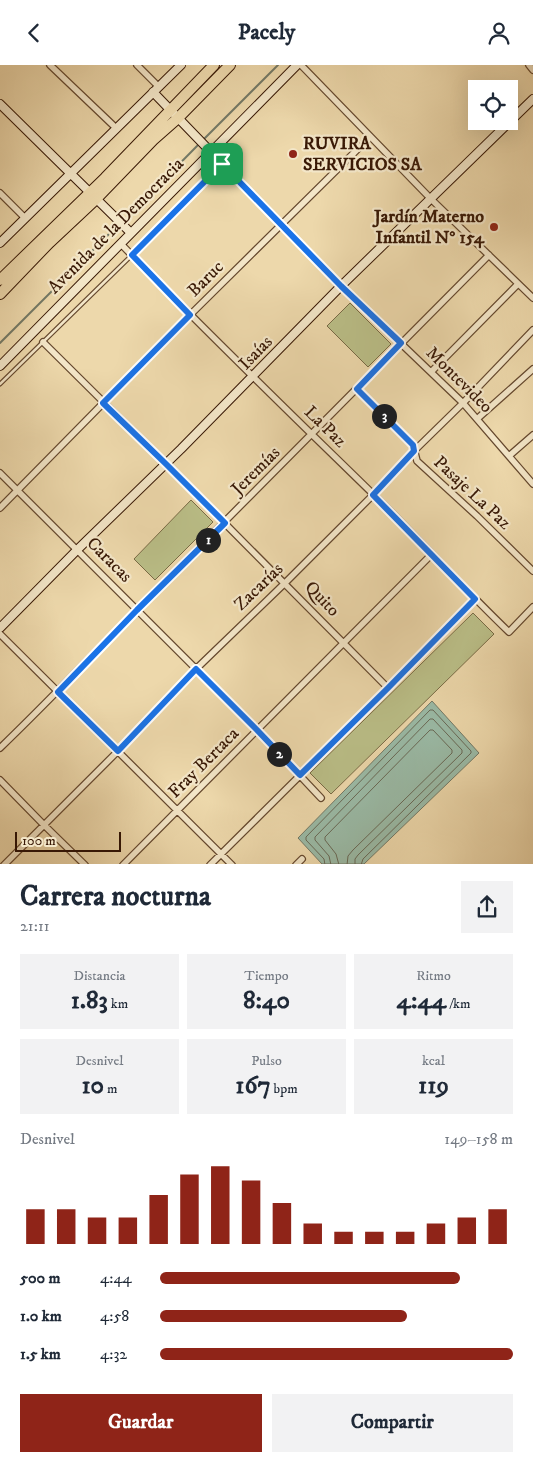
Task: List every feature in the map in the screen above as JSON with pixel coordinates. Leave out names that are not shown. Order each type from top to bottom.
[{"type":"highway","name":"Avenida de la Democracia","points":[[0,280],[154,140],[214,65]]},
{"type":"highway","name":"Avenida de la Democracia","points":[[0,295],[93,196],[175,114],[230,65]]},
{"type":"street","points":[[50,65],[116,128]]},
{"type":"street","points":[[137,65],[175,114],[211,152]]},
{"type":"street","points":[[0,243],[181,65]]},
{"type":"street","name":"Avenida de la Democracia","points":[[0,366],[297,65]]},
{"type":"street","points":[[301,65],[431,199],[533,298]]},
{"type":"street","points":[[528,65],[533,70]]},
{"type":"street","name":"Isaías","points":[[0,628],[253,377],[341,286],[533,99]]},
{"type":"street","points":[[0,104],[131,233]]},
{"type":"street","name":"Baruc","points":[[0,508],[190,315],[370,137]]},
{"type":"street","name":"Montevideo","points":[[211,152],[341,286],[463,403],[533,484]]},
{"type":"street","points":[[0,193],[25,218]]},
{"type":"street","name":"La Paz","points":[[121,244],[509,632],[533,607]]},
{"type":"street","name":"Jeremías","points":[[0,748],[58,692],[489,255]]},
{"type":"street","points":[[431,373],[518,284]]},
{"type":"street","name":"Zacarías","points":[[5,864],[118,751],[196,669],[373,495],[533,330]]},
{"type":"street","name":"Quito","points":[[43,342],[388,688]]},
{"type":"street","points":[[477,419],[533,369]]},
{"type":"street","name":"Pasaje La Paz","points":[[357,389],[413,445],[417,461],[533,571]]},
{"type":"street","points":[[509,456],[533,435]]},
{"type":"street","name":"Caracas","points":[[0,473],[257,730],[321,798]]},
{"type":"street","name":"Fray Bertaca","points":[[124,864],[432,554]]},
{"type":"street","points":[[211,864],[475,599]]},
{"type":"street","points":[[0,634],[231,864]]},
{"type":"street","points":[[0,780],[84,864]]},
{"type":"street","points":[[297,864],[302,859]]},
{"type":"lane","points":[[0,384],[222,164]]},
{"type":"green space","points":[[350,303],[391,344],[368,367],[327,326]]},
{"type":"green space","points":[[191,500],[213,522],[155,580],[134,559]]},
{"type":"green space","points":[[473,613],[494,634],[331,794],[310,773]]},
{"type":"water","points":[[432,701],[479,753],[364,864],[322,864],[298,838]]},
{"type":"waterway","points":[[204,139],[278,65]]},
{"type":"waterway","points":[[130,214],[198,145]]},
{"type":"waterway","points":[[0,343],[113,230]]},
{"type":"place","name":"RUVIRA SERVICIOS SA","points":[[293,154]]},
{"type":"place","name":"Jardín Materno Infantil N° 154","points":[[494,227]]},
{"type":"route","points":[[222,164],[341,286],[401,343],[357,389],[413,445],[414,451],[373,495],[475,599],[300,775],[196,669],[118,751],[58,692],[225,523],[103,403],[190,315],[132,255],[222,164]]}]
